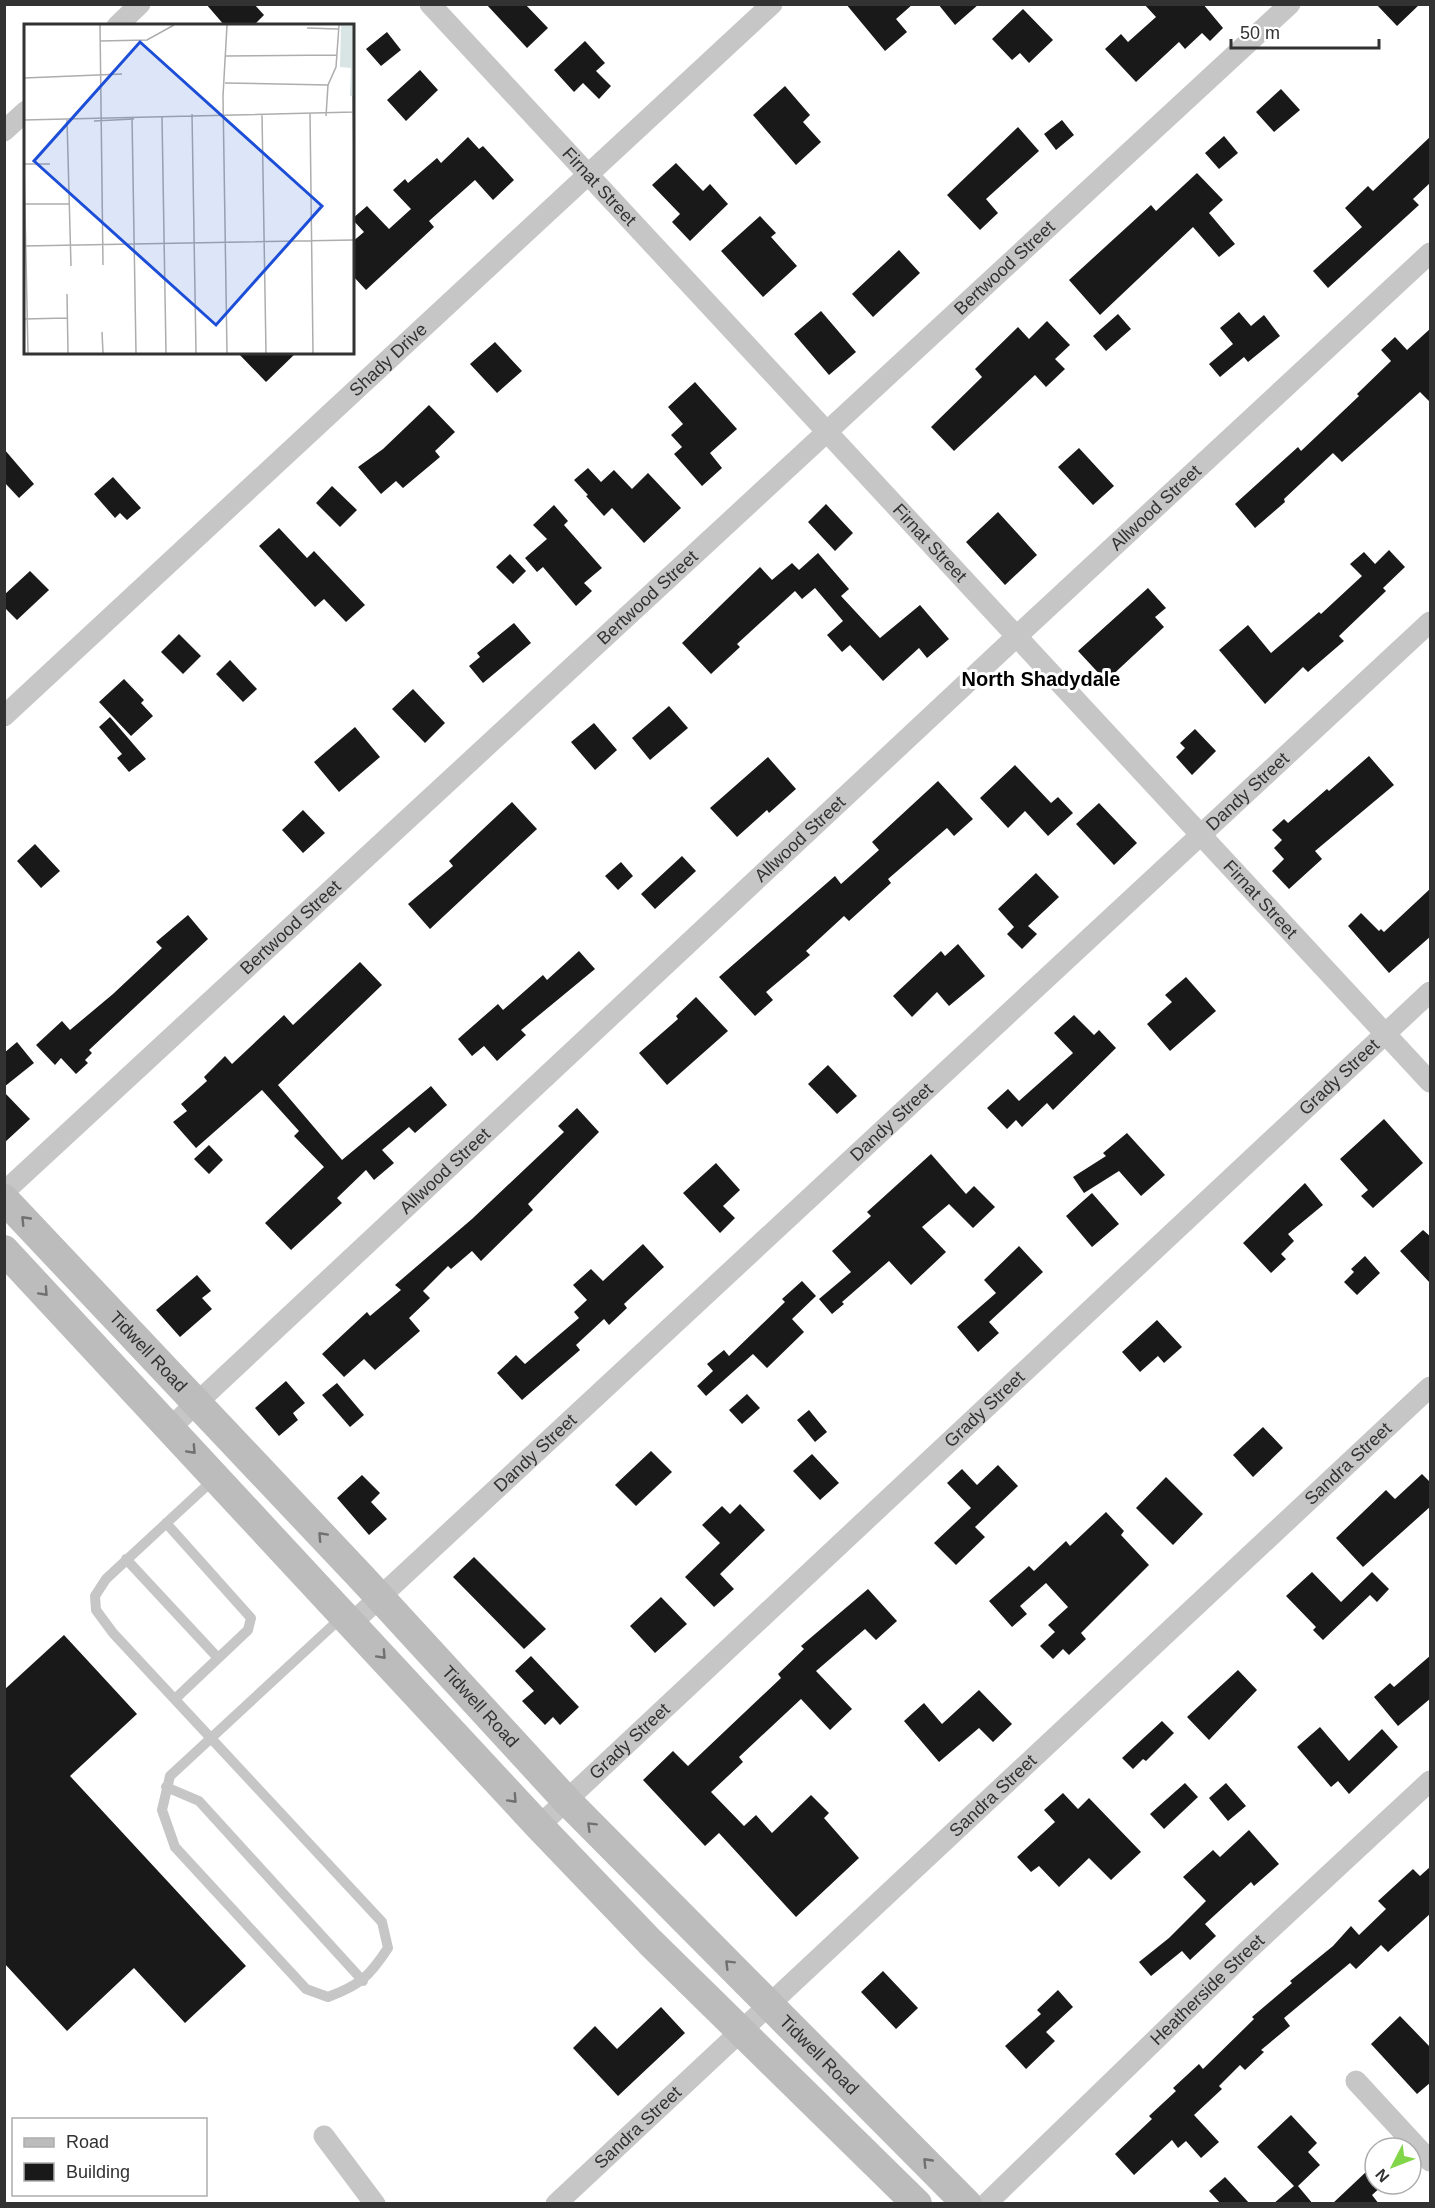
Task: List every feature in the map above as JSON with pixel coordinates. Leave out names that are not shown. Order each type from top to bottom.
[{"type":"main road","name":"Tidwell Road","points":[[4,1199],[379,1597],[566,1800],[968,2204]]},
{"type":"main road","name":"Tidwell Road","points":[[4,1250],[171,1427],[539,1826],[650,1942],[917,2204]]},
{"type":"street","points":[[119,24],[140,4]]},
{"type":"street","name":"Firnat Street","points":[[430,4],[1431,1082]]},
{"type":"street","name":"Shady Drive","points":[[4,716],[771,4]]},
{"type":"street","name":"Bertwood Street","points":[[4,1192],[1290,4]]},
{"type":"street","points":[[4,131],[24,113]]},
{"type":"street","name":"Allwood Street","points":[[171,1427],[1017,636],[1431,253]]},
{"type":"street","name":"Dandy Street","points":[[348,1619],[379,1597],[1431,622]]},
{"type":"street","name":"Grady Street","points":[[539,1826],[1431,992]]},
{"type":"street","name":"Sandra Street","points":[[556,2204],[1431,1387]]},
{"type":"street","name":"Heatherside Street","points":[[986,2204],[1246,1952],[1431,1781]]},
{"type":"street","points":[[1356,2081],[1431,2161]]},
{"type":"street","points":[[324,2136],[375,2204]]},
{"type":"lane","points":[[217,1477],[106,1579],[95,1596],[96,1610],[112,1633],[210,1736],[382,1922],[388,1948],[363,1981],[327,1997],[306,1989],[175,1847],[162,1810],[170,1776],[210,1736],[348,1619]]},
{"type":"lane","points":[[166,1523],[251,1617],[248,1630],[175,1699]]},
{"type":"lane","points":[[126,1559],[218,1658]]},
{"type":"lane","points":[[166,1787],[199,1801],[363,1981]]},
{"type":"building","points":[[206,4],[254,4],[264,15],[255,24],[223,24]]},
{"type":"building","points":[[486,4],[525,4],[548,28],[527,48]]},
{"type":"building","points":[[846,4],[913,4],[896,19],[907,32],[885,51]]},
{"type":"building","points":[[938,4],[979,4],[955,25]]},
{"type":"building","points":[[1144,4],[1203,4],[1223,28],[1210,41],[1202,33],[1185,49],[1179,42],[1136,82],[1105,49],[1121,34],[1128,42],[1156,17]]},
{"type":"building","points":[[1376,4],[1420,4],[1397,26]]},
{"type":"building","points":[[1023,9],[1053,40],[1029,63],[1020,53],[1012,60],[992,39]]},
{"type":"building","points":[[387,32],[401,50],[381,66],[366,49]]},
{"type":"building","points":[[585,41],[605,63],[596,71],[611,86],[599,99],[583,83],[574,92],[554,70]]},
{"type":"building","points":[[420,70],[438,90],[406,121],[387,100]]},
{"type":"building","points":[[785,86],[810,115],[803,122],[821,142],[796,165],[753,115]]},
{"type":"building","points":[[1281,89],[1300,110],[1274,132],[1256,112]]},
{"type":"building","points":[[1062,120],[1074,135],[1056,150],[1044,134]]},
{"type":"building","points":[[1018,127],[1039,151],[986,199],[998,213],[980,230],[947,195]]},
{"type":"building","points":[[1224,136],[1238,153],[1219,169],[1205,153]]},
{"type":"building","points":[[1431,136],[1431,182],[1413,199],[1419,205],[1328,288],[1313,271],[1362,227],[1345,208],[1368,186],[1373,191]]},
{"type":"building","points":[[468,137],[479,149],[483,146],[514,180],[493,200],[475,180],[429,221],[434,227],[366,290],[354,277],[354,240],[364,232],[354,221],[354,217],[367,206],[389,229],[411,209],[393,190],[405,179],[408,183],[437,158],[441,163]]},
{"type":"building","points":[[676,163],[703,191],[710,184],[728,204],[690,241],[672,222],[680,214],[652,185]]},
{"type":"building","points":[[1197,173],[1223,200],[1209,213],[1235,244],[1219,257],[1193,227],[1100,315],[1069,280],[1151,205],[1156,211]]},
{"type":"building","points":[[760,216],[776,233],[771,237],[797,266],[763,297],[721,251]]},
{"type":"building","points":[[899,250],[920,273],[873,317],[852,294]]},
{"type":"building","points":[[821,311],[856,352],[829,375],[794,334]]},
{"type":"building","points":[[1239,312],[1251,326],[1264,315],[1280,336],[1248,362],[1244,357],[1220,377],[1209,364],[1233,344],[1220,328]]},
{"type":"building","points":[[1118,314],[1131,329],[1106,351],[1093,336]]},
{"type":"building","points":[[1047,321],[1070,345],[1055,359],[1065,369],[1046,387],[1035,375],[954,451],[931,427],[982,377],[975,369],[1018,327],[1029,339]]},
{"type":"building","points":[[1431,328],[1431,403],[1420,392],[1342,462],[1333,453],[1284,499],[1285,502],[1255,528],[1235,504],[1298,447],[1301,451],[1359,396],[1357,394],[1391,361],[1381,350],[1395,337],[1407,350]]},
{"type":"building","points":[[495,342],[522,371],[497,393],[470,364]]},
{"type":"building","points":[[239,354],[295,354],[266,382]]},
{"type":"building","points":[[695,382],[737,429],[710,453],[722,468],[702,486],[674,454],[682,447],[671,435],[683,424],[668,407]]},
{"type":"building","points":[[429,405],[455,432],[435,451],[440,457],[403,488],[396,481],[381,494],[358,467],[383,449]]},
{"type":"building","points":[[1079,448],[1114,486],[1093,505],[1058,467]]},
{"type":"building","points":[[4,449],[34,484],[19,498],[4,482]]},
{"type":"building","points":[[588,468],[601,482],[614,470],[632,489],[648,473],[681,508],[644,543],[612,508],[604,516],[574,480]]},
{"type":"building","points":[[113,477],[141,508],[127,520],[120,513],[115,518],[94,494]]},
{"type":"building","points":[[332,486],[357,510],[340,527],[316,503]]},
{"type":"building","points":[[826,504],[853,533],[835,551],[808,522]]},
{"type":"building","points":[[554,505],[568,521],[564,525],[602,568],[584,583],[592,591],[576,606],[543,567],[537,572],[525,558],[547,539],[533,525]]},
{"type":"building","points":[[998,512],[1037,555],[1005,585],[966,542]]},
{"type":"building","points":[[279,528],[307,558],[314,551],[365,605],[346,622],[324,599],[315,607],[259,546]]},
{"type":"building","points":[[1389,550],[1405,567],[1383,588],[1386,591],[1339,636],[1344,641],[1308,672],[1303,667],[1265,704],[1219,650],[1248,625],[1271,653],[1319,612],[1321,614],[1362,576],[1350,564],[1364,552],[1375,564]]},
{"type":"building","points":[[818,553],[849,589],[841,596],[880,638],[920,605],[949,639],[927,658],[919,648],[883,681],[850,645],[842,652],[827,635],[843,621],[815,588],[802,599],[795,591],[737,644],[740,647],[711,674],[682,643],[760,567],[772,580],[792,563],[799,570]]},
{"type":"building","points":[[510,554],[526,571],[513,584],[496,567]]},
{"type":"building","points":[[30,571],[49,590],[17,620],[4,607],[4,595]]},
{"type":"building","points":[[1148,588],[1166,608],[1155,617],[1164,627],[1106,681],[1078,651]]},
{"type":"building","points":[[514,623],[531,643],[483,683],[469,666],[480,657],[477,653]]},
{"type":"building","points":[[179,634],[201,656],[183,674],[161,652]]},
{"type":"building","points":[[230,660],[257,689],[243,702],[216,674]]},
{"type":"building","points":[[124,679],[144,700],[141,703],[153,716],[131,736],[99,702]]},
{"type":"building","points":[[413,689],[445,723],[425,743],[392,709]]},
{"type":"building","points":[[669,706],[688,728],[650,760],[632,738]]},
{"type":"building","points":[[110,717],[146,759],[129,772],[117,758],[122,754],[99,727]]},
{"type":"building","points":[[594,723],[617,750],[595,770],[571,742]]},
{"type":"building","points":[[355,727],[380,757],[339,792],[314,762]]},
{"type":"building","points":[[1195,729],[1216,751],[1192,775],[1176,757],[1185,748],[1180,743]]},
{"type":"building","points":[[1369,756],[1394,785],[1315,851],[1322,859],[1289,889],[1272,871],[1284,859],[1274,848],[1282,840],[1272,830],[1284,819],[1288,823]]},
{"type":"building","points":[[768,757],[796,789],[769,813],[767,810],[737,837],[710,808]]},
{"type":"building","points":[[1015,765],[1051,803],[1058,797],[1073,813],[1048,836],[1025,811],[1008,828],[980,798]]},
{"type":"building","points":[[938,781],[973,819],[954,836],[947,828],[888,879],[891,883],[849,921],[844,916],[806,951],[810,955],[766,992],[773,1000],[755,1016],[719,977],[835,876],[841,884],[879,850],[872,842]]},
{"type":"building","points":[[512,802],[537,829],[430,929],[408,904],[453,866],[449,861]]},
{"type":"building","points":[[1099,803],[1137,843],[1114,865],[1076,824]]},
{"type":"building","points":[[303,810],[325,833],[303,853],[282,830]]},
{"type":"building","points":[[35,844],[60,871],[41,888],[17,861]]},
{"type":"building","points":[[682,856],[696,871],[655,909],[641,894]]},
{"type":"building","points":[[621,862],[633,876],[618,890],[605,876]]},
{"type":"building","points":[[1036,873],[1059,897],[1028,926],[1037,934],[1022,949],[1007,934],[1014,927],[998,909]]},
{"type":"building","points":[[1431,888],[1431,936],[1389,973],[1348,926],[1361,913],[1379,931],[1381,929],[1384,932]]},
{"type":"building","points":[[188,915],[208,939],[89,1050],[92,1053],[85,1060],[88,1063],[76,1074],[61,1058],[55,1065],[36,1045],[62,1021],[70,1030],[113,994],[162,948],[156,942]]},
{"type":"building","points":[[958,944],[985,976],[949,1006],[937,992],[912,1017],[893,996],[941,951],[945,956]]},
{"type":"building","points":[[579,951],[595,969],[521,1030],[526,1035],[497,1061],[484,1046],[472,1056],[458,1039],[498,1004],[503,1010],[543,975],[547,980]]},
{"type":"building","points":[[360,962],[382,985],[278,1085],[342,1160],[431,1086],[447,1105],[415,1133],[409,1127],[382,1150],[394,1163],[374,1180],[366,1170],[337,1198],[342,1203],[291,1250],[265,1223],[324,1167],[294,1136],[299,1131],[262,1090],[196,1148],[173,1122],[187,1111],[181,1104],[207,1081],[204,1077],[225,1056],[232,1064],[284,1015],[293,1025]]},
{"type":"building","points":[[1186,977],[1216,1011],[1170,1051],[1147,1024],[1172,1002],[1165,995]]},
{"type":"building","points":[[696,997],[728,1031],[667,1085],[639,1053],[678,1019],[676,1016]]},
{"type":"building","points":[[1074,1015],[1094,1035],[1099,1030],[1116,1048],[1053,1110],[1047,1103],[1022,1127],[1016,1120],[1007,1129],[987,1108],[1008,1089],[1019,1101],[1073,1053],[1054,1033]]},
{"type":"building","points":[[17,1042],[34,1063],[4,1087],[4,1053]]},
{"type":"building","points":[[828,1065],[857,1096],[837,1114],[808,1084]]},
{"type":"building","points":[[4,1092],[30,1119],[4,1143]]},
{"type":"building","points":[[577,1108],[599,1132],[528,1204],[533,1210],[481,1261],[472,1251],[451,1269],[448,1266],[423,1291],[430,1298],[409,1318],[420,1331],[375,1370],[364,1359],[344,1377],[322,1354],[367,1312],[370,1316],[401,1290],[395,1285],[472,1219],[564,1132],[558,1126]]},
{"type":"building","points":[[1384,1119],[1423,1163],[1373,1208],[1361,1196],[1368,1190],[1340,1159]]},
{"type":"building","points":[[1127,1133],[1165,1175],[1141,1196],[1119,1171],[1084,1193],[1073,1177],[1106,1156],[1103,1153]]},
{"type":"building","points":[[209,1145],[223,1160],[209,1174],[194,1159]]},
{"type":"building","points":[[931,1154],[966,1194],[974,1186],[995,1207],[973,1228],[949,1204],[922,1227],[946,1252],[911,1285],[889,1261],[842,1302],[844,1304],[832,1314],[819,1299],[851,1272],[832,1251],[871,1216],[867,1212]]},
{"type":"building","points":[[716,1163],[740,1190],[723,1206],[735,1218],[720,1233],[683,1193]]},
{"type":"building","points":[[1305,1183],[1323,1205],[1288,1234],[1294,1241],[1281,1254],[1286,1259],[1271,1273],[1243,1243]]},
{"type":"building","points":[[1092,1193],[1119,1224],[1092,1247],[1066,1216]]},
{"type":"building","points":[[1423,1230],[1431,1237],[1431,1284],[1400,1251]]},
{"type":"building","points":[[643,1244],[664,1267],[624,1304],[627,1308],[609,1325],[604,1319],[576,1345],[580,1350],[522,1400],[497,1373],[516,1355],[525,1364],[579,1318],[574,1312],[587,1300],[573,1285],[591,1269],[603,1281]]},
{"type":"building","points":[[1019,1246],[1043,1272],[989,1322],[999,1333],[978,1352],[957,1327],[996,1293],[984,1280]]},
{"type":"building","points":[[1365,1256],[1380,1273],[1357,1295],[1344,1282],[1354,1272],[1351,1269]]},
{"type":"building","points":[[197,1275],[211,1291],[202,1298],[212,1309],[180,1337],[156,1310]]},
{"type":"building","points":[[802,1281],[816,1296],[792,1319],[804,1332],[767,1368],[753,1354],[706,1396],[697,1386],[713,1371],[707,1364],[724,1350],[729,1356],[785,1302],[782,1299]]},
{"type":"building","points":[[1157,1320],[1182,1347],[1164,1363],[1158,1356],[1140,1372],[1122,1352]]},
{"type":"building","points":[[286,1381],[305,1403],[293,1413],[298,1420],[279,1436],[255,1408]]},
{"type":"building","points":[[337,1383],[364,1415],[350,1427],[322,1395]]},
{"type":"building","points":[[747,1394],[760,1408],[742,1424],[729,1410]]},
{"type":"building","points":[[809,1410],[827,1432],[815,1442],[797,1420]]},
{"type":"building","points":[[1263,1427],[1283,1448],[1253,1477],[1233,1455]]},
{"type":"building","points":[[651,1451],[672,1472],[636,1506],[615,1485]]},
{"type":"building","points":[[812,1454],[839,1483],[820,1500],[793,1471]]},
{"type":"building","points":[[998,1465],[1018,1486],[975,1527],[985,1537],[956,1565],[934,1543],[971,1508],[947,1483],[962,1469],[977,1485]]},
{"type":"building","points":[[1422,1474],[1431,1483],[1431,1506],[1363,1567],[1336,1538],[1386,1490],[1395,1499]]},
{"type":"building","points":[[362,1475],[380,1493],[371,1502],[387,1519],[369,1535],[337,1498]]},
{"type":"building","points":[[1166,1477],[1203,1514],[1173,1545],[1136,1508]]},
{"type":"building","points":[[740,1504],[765,1530],[720,1574],[734,1589],[714,1607],[685,1577],[720,1543],[702,1525],[722,1506],[730,1514]]},
{"type":"building","points":[[1106,1512],[1124,1531],[1121,1535],[1149,1565],[1081,1633],[1086,1639],[1069,1655],[1063,1649],[1053,1659],[1040,1646],[1055,1632],[1048,1625],[1068,1607],[1046,1583],[1020,1606],[1027,1614],[1012,1627],[989,1601],[1029,1566],[1034,1571],[1066,1541],[1070,1546]]},
{"type":"building","points":[[474,1557],[546,1629],[524,1649],[453,1577]]},
{"type":"building","points":[[1312,1572],[1341,1602],[1372,1572],[1389,1589],[1377,1602],[1370,1595],[1323,1640],[1313,1630],[1316,1627],[1286,1596]]},
{"type":"building","points":[[868,1589],[897,1621],[876,1640],[865,1629],[816,1671],[852,1709],[830,1730],[801,1699],[739,1757],[743,1762],[711,1792],[744,1826],[756,1815],[772,1833],[811,1795],[829,1813],[824,1818],[859,1858],[796,1917],[719,1833],[705,1846],[643,1780],[673,1751],[688,1766],[781,1678],[778,1674],[804,1649],[801,1646]]},
{"type":"building","points":[[661,1597],[687,1624],[655,1653],[630,1626]]},
{"type":"building","points":[[64,1635],[137,1714],[70,1776],[246,1966],[185,2023],[134,1968],[67,2031],[4,1963],[4,1690]]},
{"type":"building","points":[[1431,1655],[1431,1698],[1398,1726],[1374,1697],[1390,1683],[1394,1687]]},
{"type":"building","points":[[531,1656],[579,1707],[560,1725],[553,1717],[545,1725],[522,1701],[534,1691],[515,1671]]},
{"type":"building","points":[[1238,1670],[1257,1690],[1209,1740],[1187,1717]]},
{"type":"building","points":[[979,1690],[1012,1724],[993,1742],[979,1728],[939,1762],[904,1721],[924,1703],[942,1724]]},
{"type":"building","points":[[1162,1721],[1174,1733],[1146,1761],[1143,1759],[1133,1769],[1122,1758]]},
{"type":"building","points":[[1320,1727],[1349,1761],[1382,1729],[1398,1747],[1349,1794],[1338,1781],[1331,1787],[1297,1747]]},
{"type":"building","points":[[1185,1783],[1198,1797],[1164,1829],[1150,1814]]},
{"type":"building","points":[[1226,1783],[1246,1806],[1228,1821],[1209,1798]]},
{"type":"building","points":[[1063,1793],[1078,1809],[1089,1798],[1141,1852],[1111,1880],[1089,1858],[1059,1887],[1039,1866],[1031,1872],[1017,1857],[1055,1822],[1044,1810]]},
{"type":"building","points":[[1249,1830],[1279,1864],[1254,1886],[1251,1882],[1205,1924],[1216,1936],[1190,1960],[1182,1951],[1151,1976],[1139,1962],[1169,1938],[1206,1901],[1183,1877],[1213,1850],[1220,1857]]},
{"type":"building","points":[[1431,1866],[1431,1913],[1388,1952],[1381,1945],[1356,1969],[1350,1963],[1284,2018],[1290,2026],[1261,2050],[1264,2052],[1245,2070],[1240,2065],[1219,2086],[1222,2089],[1194,2115],[1219,2142],[1201,2158],[1186,2141],[1178,2148],[1172,2140],[1134,2175],[1115,2154],[1152,2119],[1149,2116],[1176,2091],[1173,2088],[1199,2064],[1203,2069],[1254,2019],[1252,2017],[1292,1983],[1290,1981],[1333,1946],[1351,1926],[1359,1935],[1386,1909],[1378,1901],[1413,1869],[1420,1876]]},
{"type":"building","points":[[883,1971],[918,2008],[896,2029],[861,1992]]},
{"type":"building","points":[[1058,1990],[1073,2007],[1046,2032],[1055,2041],[1026,2069],[1005,2046],[1041,2014],[1037,2010]]},
{"type":"building","points":[[661,2007],[685,2033],[618,2096],[573,2048],[595,2026],[617,2049]]},
{"type":"building","points":[[1400,2016],[1431,2048],[1431,2082],[1417,2094],[1371,2044]]},
{"type":"building","points":[[1291,2115],[1317,2143],[1308,2152],[1320,2165],[1298,2186],[1313,2204],[1273,2204],[1294,2186],[1257,2147]]},
{"type":"building","points":[[1363,2175],[1363,2196],[1373,2196],[1379,2204],[1332,2204]]},
{"type":"building","points":[[1225,2177],[1250,2204],[1221,2204],[1209,2191]]},
{"type":"district","name":"North Shadydale","points":[[1041,679]]}]
